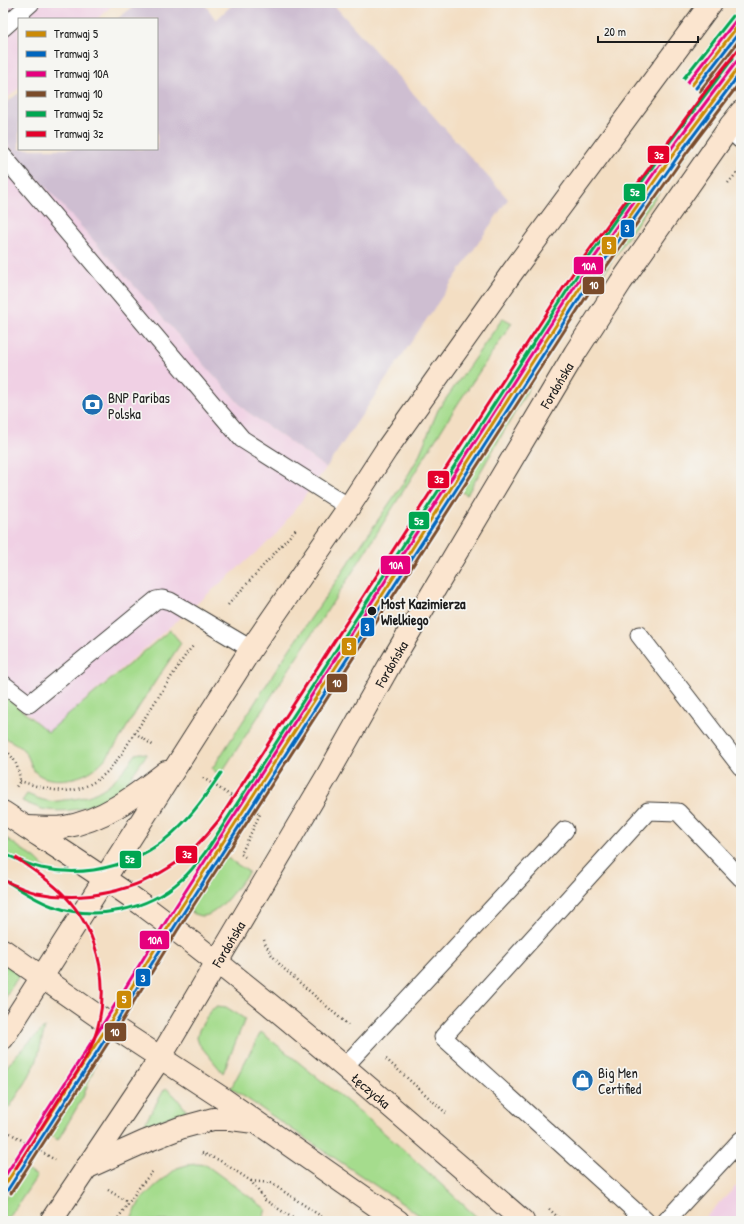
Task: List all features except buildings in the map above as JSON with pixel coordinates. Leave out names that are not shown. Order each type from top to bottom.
[{"type":"main road","points":[[3,1038],[251,648],[349,507],[386,450],[513,272],[711,3]]},
{"type":"main road","name":"Fordońska","points":[[51,1221],[160,1058],[327,776],[389,666],[576,354],[621,282],[738,125]]},
{"type":"main road","points":[[26,827],[63,827],[86,821],[109,811],[128,799],[178,762]]},
{"type":"main road","name":"Łęczycka","points":[[3,812],[104,878],[217,962],[345,1066],[384,1102],[524,1221]]},
{"type":"main road","points":[[3,950],[160,1058],[222,1098],[398,1221]]},
{"type":"main road","points":[[86,1168],[144,1142],[180,1128],[213,1119],[231,1119],[255,1122]]},
{"type":"lane","points":[[3,28],[32,3]]},
{"type":"lane","points":[[3,156],[242,440],[349,507]]},
{"type":"lane","points":[[3,684],[28,704],[156,600],[162,599],[170,601],[251,648]]},
{"type":"lane","points":[[639,635],[741,767]]},
{"type":"lane","points":[[646,1221],[443,1037],[648,811],[678,812],[741,878]]},
{"type":"lane","points":[[345,1066],[565,830]]},
{"type":"lane","points":[[666,1221],[741,1140]]},
{"type":"path","points":[[3,748],[12,757],[16,764],[20,781],[57,790],[72,790],[86,786],[97,780],[108,770],[122,752],[187,653]]},
{"type":"path","points":[[178,762],[260,814],[241,854],[269,874]]},
{"type":"path","points":[[264,936],[264,943],[270,953],[283,968],[451,1118]]},
{"type":"path","points":[[3,1129],[48,1156]]},
{"type":"path","points":[[199,1152],[218,1160],[251,1181],[265,1200],[297,1221]]},
{"type":"path","points":[[116,1221],[141,1185],[158,1167]]},
{"type":"path","points":[[251,1181],[272,1183],[328,1221]]},
{"type":"path","points":[[116,1195],[128,1202]]},
{"type":"path","points":[[545,1205],[562,1221]]},
{"type":"shaded area","points":[[3,3],[115,3],[98,18],[18,18],[18,89],[3,102]]},
{"type":"shaded area","points":[[138,3],[204,3],[216,20],[234,3],[332,3],[508,199],[326,468],[245,410],[3,139],[3,105],[18,94],[18,150],[158,150],[158,18],[118,18]]},
{"type":"shaded area","points":[[3,139],[245,410],[326,468],[274,537],[48,732],[3,691]]},
{"type":"shaded area","points":[[741,1181],[741,1221],[702,1221]]},
{"type":"green space","points":[[741,74],[741,81],[646,210],[544,362],[467,495],[457,489],[527,378],[619,240]]},
{"type":"green space","points":[[503,318],[512,323],[459,402],[355,568],[220,775],[212,769],[287,653],[404,482],[418,458],[438,410]]},
{"type":"green space","points":[[170,630],[181,643],[113,749],[94,769],[75,778],[60,780],[45,778],[36,773],[27,755],[18,745],[3,736],[3,695],[48,732]]},
{"type":"green space","points":[[136,754],[147,754],[123,786],[115,793],[96,804],[74,810],[53,811],[42,809],[22,801],[27,794],[45,801],[58,801],[77,799],[98,792],[106,787],[121,773]]},
{"type":"green space","points":[[3,836],[36,859],[48,871],[31,867],[3,856]]},
{"type":"green space","points":[[224,856],[249,872],[222,905],[216,910],[203,916],[188,910]]},
{"type":"green space","points":[[3,963],[20,974],[3,1001]]},
{"type":"green space","points":[[217,1006],[226,1007],[245,1019],[223,1073],[199,1044],[197,1038],[199,1030],[210,1011]]},
{"type":"green space","points":[[45,1027],[37,1060],[26,1082],[9,1108],[3,1104],[3,1071],[19,1052]]},
{"type":"green space","points":[[261,1032],[359,1111],[481,1221],[428,1221],[231,1088]]},
{"type":"green space","points":[[101,1050],[83,1097],[58,1140],[47,1134]]},
{"type":"green space","points":[[166,1088],[175,1096],[187,1111],[146,1125],[145,1123]]},
{"type":"green space","points":[[197,1164],[206,1165],[266,1209],[262,1221],[130,1221],[140,1201],[154,1187],[177,1168]]},
{"type":"green space","points":[[25,1169],[37,1176],[7,1221],[3,1221],[3,1200]]},
{"type":"tram line","name":"5z","points":[[684,78],[733,16]]},
{"type":"tram line","name":"10A","points":[[688,82],[737,19]]},
{"type":"tram line","name":"5","points":[[692,85],[741,22]]},
{"type":"tram line","name":"3","points":[[696,88],[741,30]]},
{"type":"tram line","name":"10","points":[[700,91],[741,38]]},
{"type":"tram line","name":"3z","points":[[3,880],[33,892],[55,896],[92,895],[110,892],[144,881],[161,873],[188,854],[209,832],[219,820],[577,267],[707,89],[741,46]]},
{"type":"tram line","name":"5z","points":[[8,882],[52,906],[86,913],[103,913],[137,906],[153,899],[167,891],[192,869],[209,847],[581,269],[672,139],[733,58]]},
{"type":"tram line","name":"10A","points":[[3,1179],[105,1021],[165,923],[585,271],[676,142],[737,61]]},
{"type":"tram line","name":"5","points":[[3,1188],[109,1024],[169,926],[589,274],[680,145],[741,64]]},
{"type":"tram line","name":"3","points":[[7,1191],[113,1027],[173,929],[593,277],[684,148],[741,72]]},
{"type":"tram line","name":"10","points":[[11,1193],[117,1029],[177,931],[597,280],[688,151],[741,81]]},
{"type":"tram line","name":"5z","points":[[7,855],[37,867],[60,871],[97,869],[132,859],[149,851],[178,828],[196,809],[221,773]]},
{"type":"tram line","name":"3z","points":[[16,858],[51,883],[76,909],[95,946],[100,966],[102,986],[98,1027],[88,1054],[16,1168]]},
{"type":"place","name":"BNP Paribas Polska","points":[[92,405]]},
{"type":"place","name":"Most Kazimierza Wielkiego","points":[[372,611]]},
{"type":"place","name":"Big Men Certified","points":[[582,1080]]}]
